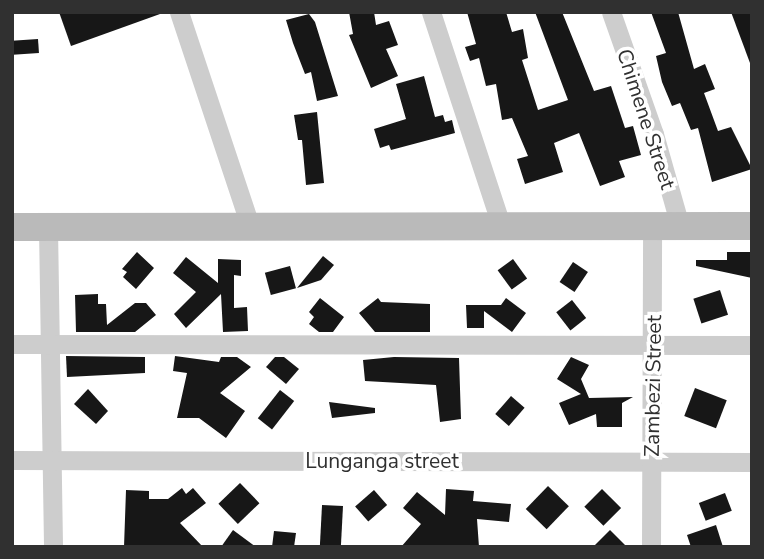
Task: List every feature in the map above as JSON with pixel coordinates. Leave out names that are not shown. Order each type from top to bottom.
[{"type":"street","points":[[178,12],[249,223]]},
{"type":"street","points":[[431,12],[501,225]]},
{"type":"street","name":"Chimene Street","points":[[611,12],[666,225]]},
{"type":"street","points":[[12,227],[249,223],[752,226]]},
{"type":"street","name":"Zambezi Street","points":[[651,547],[654,345],[666,225]]},
{"type":"street","points":[[48,227],[53,547]]},
{"type":"street","points":[[12,344],[752,345]]},
{"type":"street","name":"Lunganga street","points":[[12,460],[752,462]]},
{"type":"building","points":[[59,12],[159,12],[160,14],[71,46]]},
{"type":"building","points":[[349,12],[374,12],[376,25],[389,21],[398,45],[386,49],[398,76],[371,88],[349,35],[353,34]]},
{"type":"building","points":[[467,12],[506,12],[512,32],[523,29],[528,58],[522,60],[538,110],[568,100],[535,12],[562,12],[594,91],[611,86],[625,128],[633,126],[641,155],[619,161],[625,177],[600,186],[579,133],[554,143],[563,172],[525,184],[517,159],[528,156],[512,118],[502,120],[496,84],[486,86],[479,58],[470,61],[465,47],[476,44]]},
{"type":"building","points":[[651,12],[678,12],[694,69],[705,64],[715,89],[704,93],[718,131],[731,127],[752,169],[712,182],[698,128],[691,130],[680,103],[672,106],[662,82],[656,56],[666,53]]},
{"type":"building","points":[[731,12],[752,12],[750,63]]},
{"type":"building","points":[[309,14],[315,22],[338,96],[317,101],[311,72],[305,74],[286,20]]},
{"type":"building","points":[[38,39],[39,53],[13,55],[12,41]]},
{"type":"building","points":[[424,76],[435,117],[443,115],[445,122],[452,120],[455,133],[391,150],[389,145],[380,148],[374,129],[406,119],[396,84]]},
{"type":"building","points":[[317,112],[324,183],[306,185],[302,140],[298,140],[294,115]]},
{"type":"building","points":[[137,252],[154,268],[136,289],[123,277],[127,272],[122,269]]},
{"type":"building","points":[[727,252],[752,252],[752,278],[696,266],[696,260],[727,260]]},
{"type":"building","points":[[323,256],[334,265],[321,280],[297,288]]},
{"type":"building","points":[[186,257],[218,283],[218,259],[241,260],[241,276],[234,275],[234,308],[247,307],[248,331],[223,332],[221,294],[186,328],[174,314],[196,292],[173,273]]},
{"type":"building","points":[[513,259],[527,278],[512,290],[498,270]]},
{"type":"building","points":[[573,262],[588,272],[575,292],[560,282]]},
{"type":"building","points":[[290,266],[296,288],[271,295],[265,273]]},
{"type":"building","points":[[720,290],[728,315],[701,323],[693,299]]},
{"type":"building","points":[[98,294],[98,304],[106,304],[107,325],[135,303],[146,303],[156,315],[135,332],[76,332],[75,295]]},
{"type":"building","points":[[320,298],[344,317],[333,332],[319,332],[309,324],[314,317],[309,312]]},
{"type":"building","points":[[378,298],[381,302],[430,304],[430,332],[375,332],[359,313]]},
{"type":"building","points":[[506,298],[526,313],[512,332],[484,311],[484,328],[467,328],[466,305],[501,305]]},
{"type":"building","points":[[572,300],[586,318],[570,330],[556,312]]},
{"type":"building","points":[[66,356],[145,357],[145,373],[67,377]]},
{"type":"building","points":[[175,356],[219,362],[221,357],[237,357],[251,367],[220,393],[245,411],[226,438],[199,418],[177,418],[187,373],[173,371]]},
{"type":"building","points":[[275,357],[284,357],[299,369],[286,384],[266,367]]},
{"type":"building","points":[[394,357],[459,358],[461,419],[440,422],[436,385],[365,381],[363,360]]},
{"type":"building","points":[[571,357],[589,365],[581,379],[589,398],[633,397],[622,403],[622,427],[597,427],[596,414],[569,425],[559,403],[581,394],[557,379]]},
{"type":"building","points":[[695,388],[727,400],[716,428],[684,416]]},
{"type":"building","points":[[88,389],[108,411],[96,424],[74,404]]},
{"type":"building","points":[[280,390],[294,401],[272,429],[258,418]]},
{"type":"building","points":[[511,396],[525,408],[509,426],[495,414]]},
{"type":"building","points":[[329,402],[375,408],[375,413],[332,418]]},
{"type":"building","points":[[240,483],[259,503],[238,524],[218,504]]},
{"type":"building","points":[[548,486],[569,506],[547,529],[526,509]]},
{"type":"building","points":[[182,488],[186,494],[193,488],[206,503],[180,523],[203,547],[124,547],[126,490],[149,491],[149,499],[168,499]]},
{"type":"building","points":[[446,489],[474,491],[473,501],[511,504],[509,522],[477,519],[479,547],[401,547],[421,524],[403,508],[417,492],[445,515]]},
{"type":"building","points":[[602,489],[621,508],[603,526],[584,507]]},
{"type":"building","points":[[374,490],[387,505],[368,521],[355,506]]},
{"type":"building","points":[[725,493],[732,511],[706,521],[699,503]]},
{"type":"building","points":[[322,505],[343,506],[341,547],[320,546]]},
{"type":"building","points":[[716,525],[723,547],[691,547],[687,535]]},
{"type":"building","points":[[233,530],[256,547],[221,547]]},
{"type":"building","points":[[610,530],[627,547],[593,547]]},
{"type":"building","points":[[274,531],[296,533],[294,547],[272,547]]}]
